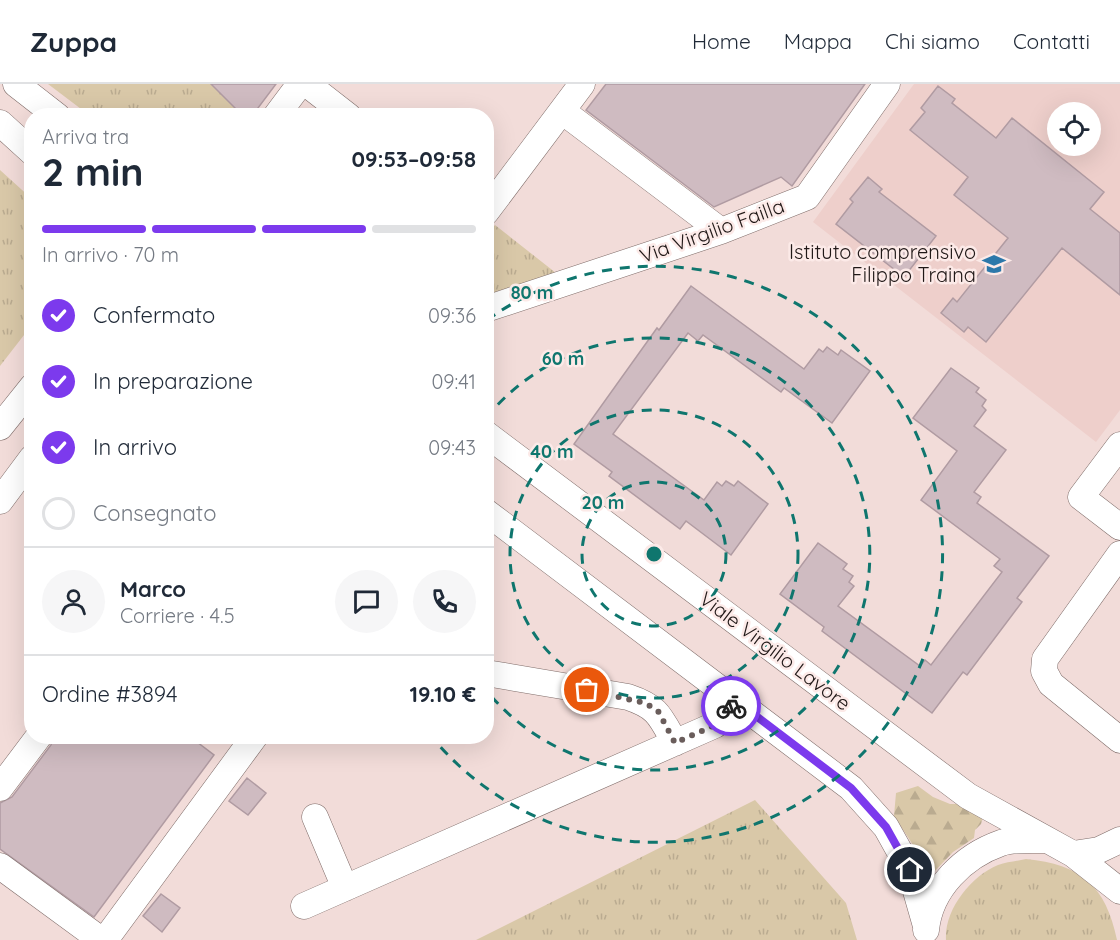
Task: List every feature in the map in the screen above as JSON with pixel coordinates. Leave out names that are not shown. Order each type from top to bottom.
[{"type":"street","points":[[16,84],[47,108]]},
{"type":"street","points":[[282,108],[300,84]]},
{"type":"street","points":[[307,84],[338,108]]},
{"type":"street","points":[[494,201],[582,84]]},
{"type":"street","name":"Via Virgilio Failla","points":[[494,306],[721,231],[807,196],[887,84]]},
{"type":"street","points":[[0,110],[24,126]]},
{"type":"street","points":[[562,111],[721,231]]},
{"type":"street","points":[[0,123],[24,145]]},
{"type":"street","points":[[0,427],[24,397]]},
{"type":"street","name":"Viale Virgilio Lavore","points":[[494,440],[968,796],[1073,854],[1120,891]]},
{"type":"street","points":[[1120,445],[1081,497],[1120,527]]},
{"type":"street","points":[[0,501],[24,469]]},
{"type":"street","points":[[494,518],[851,788],[886,827],[910,870],[926,933]]},
{"type":"street","points":[[1120,554],[1045,659],[1044,671],[1051,684],[1120,740]]},
{"type":"street","points":[[494,674],[628,697],[645,703],[658,711],[675,743]]},
{"type":"street","points":[[304,906],[715,725],[735,700]]},
{"type":"street","points":[[0,788],[33,744]]},
{"type":"street","points":[[0,866],[103,940],[249,744]]},
{"type":"street","points":[[315,818],[345,888]]},
{"type":"street","points":[[926,933],[940,888],[967,859],[1004,842],[1044,840]]},
{"type":"street","points":[[1073,854],[1099,850],[1120,840]]},
{"type":"shaded area","name":"Istituto comprensivo Filippo Traina","points":[[914,84],[1120,84],[1120,410],[1096,442],[813,222]]},
{"type":"green space","points":[[48,84],[211,84],[236,108],[80,108]]},
{"type":"green space","points":[[0,170],[24,192],[24,335],[0,366]]},
{"type":"green space","points":[[495,225],[556,273],[494,292]]},
{"type":"green space","points":[[918,786],[933,797],[950,804],[961,804],[983,817],[981,824],[975,830],[974,838],[953,852],[933,873],[926,873],[915,848],[894,816],[896,793]]},
{"type":"green space","points":[[755,800],[846,903],[857,940],[476,940]]},
{"type":"green space","points":[[1026,859],[1062,866],[1088,881],[1106,905],[1117,940],[946,940],[949,917],[961,895],[969,886],[978,877],[998,865]]},
{"type":"building","points":[[211,84],[276,84],[258,108],[235,108]]},
{"type":"building","points":[[606,84],[865,84],[792,186],[781,177],[714,207],[586,110]]},
{"type":"building","points":[[938,86],[955,99],[952,103],[996,138],[1012,118],[1047,146],[1047,156],[1059,156],[1104,192],[1090,209],[1120,233],[1120,295],[1062,248],[986,342],[968,327],[964,332],[941,313],[953,298],[957,302],[1008,238],[954,195],[968,177],[910,130],[925,112],[921,108]]},
{"type":"building","points":[[868,177],[882,189],[879,192],[936,236],[904,277],[836,224],[853,202],[850,199]]},
{"type":"building","points":[[691,286],[804,369],[819,349],[823,352],[827,347],[838,355],[841,350],[870,371],[832,423],[784,388],[781,392],[703,335],[698,341],[688,333],[613,434],[704,500],[717,482],[722,486],[726,481],[734,486],[738,481],[768,504],[731,555],[686,521],[680,529],[609,476],[612,472],[574,444],[657,328],[659,330]]},
{"type":"building","points":[[951,368],[979,388],[976,392],[986,400],[982,406],[986,410],[974,426],[1006,450],[974,492],[981,497],[977,503],[1049,556],[1017,598],[1022,602],[967,675],[963,672],[932,713],[822,631],[824,627],[780,594],[818,543],[847,564],[843,569],[853,576],[849,582],[854,586],[838,606],[920,666],[925,660],[931,665],[1002,572],[994,566],[1000,559],[921,500],[957,451],[913,418]]},
{"type":"building","points":[[200,744],[214,755],[94,917],[0,849],[0,803],[12,797],[51,745]]},
{"type":"building","points":[[247,778],[266,793],[248,815],[229,801]]},
{"type":"building","points":[[161,894],[180,908],[162,932],[143,916]]},
{"type":"way so far","points":[[587,690],[628,697],[645,703],[658,711],[675,743],[715,725],[731,706]]},
{"type":"place","name":"Istituto comprensivo Filippo Traina","points":[[994,264]]},
{"type":"route","points":[[731,706],[735,700],[851,788],[886,827],[910,870]]}]
